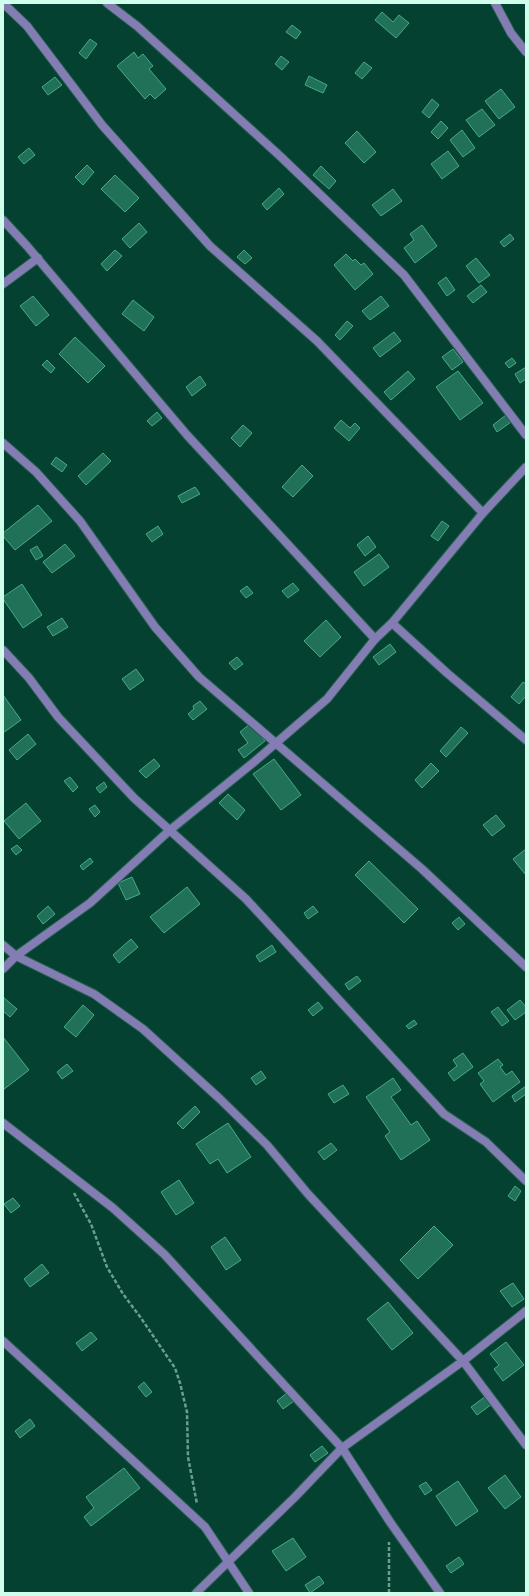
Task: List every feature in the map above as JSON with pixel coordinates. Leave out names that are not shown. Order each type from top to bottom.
[{"type":"street","points":[[3,3],[27,26],[102,125],[210,246],[317,341],[483,513]]},
{"type":"street","points":[[107,3],[137,26],[280,156],[404,275],[526,435]]},
{"type":"street","points":[[495,3],[511,33],[526,52]]},
{"type":"street","points":[[3,220],[38,258],[187,435],[375,639]]},
{"type":"street","points":[[3,284],[38,258]]},
{"type":"street","points":[[3,443],[36,472],[80,521],[155,627],[199,677],[422,869],[526,967]]},
{"type":"street","points":[[3,969],[16,956],[90,904],[170,830],[277,743],[326,699],[375,639],[392,623],[483,513],[526,467]]},
{"type":"street","points":[[392,623],[447,673],[526,740]]},
{"type":"street","points":[[3,650],[28,678],[58,717],[134,798],[246,899],[444,1114],[486,1142],[526,1181]]},
{"type":"street","points":[[3,945],[16,956],[94,994],[143,1029],[267,1145],[308,1194],[464,1361],[526,1445]]},
{"type":"street","points":[[3,1124],[113,1208],[164,1254],[342,1448],[390,1522],[440,1593]]},
{"type":"street","points":[[196,1593],[294,1498],[342,1448],[464,1361],[526,1311]]},
{"type":"street","points":[[3,1341],[205,1527],[248,1593]]},
{"type":"path","points":[[70,1187],[91,1224],[108,1267],[122,1294],[141,1318],[175,1368],[187,1412],[188,1457],[196,1503],[205,1527]]},
{"type":"path","points":[[389,1593],[390,1522]]},
{"type":"building","points":[[382,12],[393,22],[399,15],[409,23],[396,38],[375,20]]},
{"type":"building","points":[[292,25],[301,32],[296,39],[286,32]]},
{"type":"building","points":[[90,39],[97,44],[86,59],[79,53]]},
{"type":"building","points":[[134,52],[138,58],[143,54],[153,66],[149,69],[166,89],[155,99],[150,94],[145,99],[117,66]]},
{"type":"building","points":[[281,56],[289,62],[282,70],[275,64]]},
{"type":"building","points":[[364,62],[372,68],[362,79],[355,73]]},
{"type":"building","points":[[309,76],[327,85],[323,93],[305,85]]},
{"type":"building","points":[[55,77],[62,85],[48,95],[42,87]]},
{"type":"building","points":[[501,89],[515,107],[499,119],[485,101]]},
{"type":"building","points":[[432,99],[439,105],[429,118],[422,112]]},
{"type":"building","points":[[482,109],[495,125],[479,137],[466,120]]},
{"type":"building","points":[[441,121],[448,128],[438,139],[431,132]]},
{"type":"building","points":[[462,130],[475,148],[463,157],[450,140]]},
{"type":"building","points":[[357,131],[376,152],[364,163],[345,143]]},
{"type":"building","points":[[29,148],[35,155],[24,164],[18,157]]},
{"type":"building","points":[[448,151],[459,166],[442,179],[431,164]]},
{"type":"building","points":[[87,165],[94,172],[83,185],[75,177]]},
{"type":"building","points":[[321,166],[336,181],[329,189],[313,175]]},
{"type":"building","points":[[115,175],[139,198],[125,212],[101,189]]},
{"type":"building","points":[[279,188],[284,194],[267,210],[262,204]]},
{"type":"building","points":[[393,189],[402,201],[381,216],[372,205]]},
{"type":"building","points":[[139,223],[147,232],[130,248],[122,239]]},
{"type":"building","points":[[422,225],[437,246],[415,263],[404,248],[414,240],[410,234]]},
{"type":"building","points":[[510,234],[514,239],[504,247],[500,242]]},
{"type":"building","points":[[115,250],[122,256],[107,271],[101,264]]},
{"type":"building","points":[[244,250],[252,258],[245,264],[237,257]]},
{"type":"building","points":[[346,254],[353,261],[355,259],[361,265],[364,263],[373,274],[355,290],[334,265]]},
{"type":"building","points":[[476,258],[490,275],[479,283],[466,266]]},
{"type":"building","points":[[446,277],[455,290],[447,296],[438,283]]},
{"type":"building","points":[[481,285],[487,292],[473,303],[467,296]]},
{"type":"building","points":[[33,296],[49,315],[36,326],[20,306]]},
{"type":"building","points":[[381,296],[389,306],[370,320],[362,311]]},
{"type":"building","points":[[133,300],[154,317],[144,331],[122,314]]},
{"type":"building","points":[[347,321],[353,326],[340,340],[335,335]]},
{"type":"building","points":[[394,332],[401,341],[380,357],[373,348]]},
{"type":"building","points":[[75,337],[105,366],[88,383],[59,354]]},
{"type":"building","points":[[453,349],[463,362],[452,370],[442,357]]},
{"type":"building","points":[[512,358],[516,363],[509,368],[505,363]]},
{"type":"building","points":[[47,360],[55,368],[51,373],[42,365]]},
{"type":"building","points":[[526,367],[526,379],[520,383],[515,374]]},
{"type":"building","points":[[408,371],[415,379],[391,400],[384,392]]},
{"type":"building","points":[[458,371],[483,403],[460,420],[436,387]]},
{"type":"building","points":[[200,376],[206,385],[192,396],[186,387]]},
{"type":"building","points":[[157,412],[162,418],[152,426],[147,421]]},
{"type":"building","points":[[506,415],[511,422],[497,432],[493,425]]},
{"type":"building","points":[[341,420],[350,428],[355,423],[360,428],[349,441],[334,428]]},
{"type":"building","points":[[243,425],[252,433],[240,447],[231,438]]},
{"type":"building","points":[[103,453],[111,461],[86,485],[78,476]]},
{"type":"building","points":[[56,457],[67,465],[62,472],[51,464]]},
{"type":"building","points":[[302,465],[313,476],[293,497],[282,487]]},
{"type":"building","points":[[195,487],[200,494],[182,503],[178,496]]},
{"type":"building","points":[[38,505],[52,521],[15,550],[3,536],[3,533]]},
{"type":"building","points":[[442,521],[449,526],[438,541],[431,536]]},
{"type":"building","points":[[158,526],[163,534],[152,542],[146,534]]},
{"type":"building","points":[[368,536],[376,547],[365,556],[357,545]]},
{"type":"building","points":[[65,544],[75,556],[52,573],[43,562]]},
{"type":"building","points":[[37,546],[43,556],[36,560],[30,550]]},
{"type":"building","points":[[379,554],[389,567],[364,586],[354,572]]},
{"type":"building","points":[[293,583],[299,590],[288,598],[282,591]]},
{"type":"building","points":[[22,584],[42,615],[23,628],[3,599],[3,597]]},
{"type":"building","points":[[247,586],[253,593],[246,598],[240,591]]},
{"type":"building","points":[[62,618],[68,627],[53,636],[47,627]]},
{"type":"building","points":[[326,620],[341,637],[320,657],[304,641]]},
{"type":"building","points":[[390,644],[396,652],[379,665],[373,657]]},
{"type":"building","points":[[237,657],[243,664],[235,670],[229,663]]},
{"type":"building","points":[[136,669],[144,680],[130,690],[122,679]]},
{"type":"building","points":[[523,682],[526,684],[526,696],[519,704],[511,697]]},
{"type":"building","points":[[3,695],[21,720],[3,733]]},
{"type":"building","points":[[200,701],[207,709],[193,720],[188,714],[194,709],[193,706]]},
{"type":"building","points":[[251,723],[265,741],[244,758],[238,750],[248,743],[240,732]]},
{"type":"building","points":[[461,727],[468,733],[446,757],[440,751]]},
{"type":"building","points":[[28,734],[36,744],[17,760],[9,750]]},
{"type":"building","points":[[154,759],[160,766],[146,778],[139,771]]},
{"type":"building","points":[[274,759],[301,795],[281,810],[253,774]]},
{"type":"building","points":[[431,763],[439,771],[422,788],[415,780]]},
{"type":"building","points":[[70,777],[78,787],[73,792],[64,781]]},
{"type":"building","points":[[104,782],[107,787],[100,793],[96,788]]},
{"type":"building","points":[[228,794],[245,810],[237,820],[219,803]]},
{"type":"building","points":[[26,803],[41,821],[19,839],[4,821]]},
{"type":"building","points":[[95,805],[100,812],[95,817],[89,809]]},
{"type":"building","points":[[496,815],[505,826],[492,836],[483,825]]},
{"type":"building","points":[[17,845],[22,850],[16,855],[11,849]]},
{"type":"building","points":[[526,849],[526,873],[525,874],[513,859]]},
{"type":"building","points":[[90,858],[93,862],[83,870],[80,866]]},
{"type":"building","points":[[369,861],[418,909],[404,923],[355,875]]},
{"type":"building","points":[[132,877],[140,894],[126,900],[118,883]]},
{"type":"building","points":[[187,887],[200,904],[164,933],[150,917]]},
{"type":"building","points":[[48,906],[55,914],[43,924],[37,916]]},
{"type":"building","points":[[313,906],[318,912],[308,919],[304,913]]},
{"type":"building","points":[[459,917],[465,924],[458,930],[452,923]]},
{"type":"building","points":[[131,939],[138,947],[119,963],[113,955]]},
{"type":"building","points":[[272,945],[276,952],[260,962],[256,956]]},
{"type":"building","points":[[357,976],[361,981],[349,990],[345,984]]},
{"type":"building","points":[[3,997],[17,1009],[10,1017],[3,1011]]},
{"type":"building","points":[[520,1000],[526,1007],[526,1012],[515,1020],[507,1010]]},
{"type":"building","points":[[318,1002],[323,1008],[313,1016],[308,1010]]},
{"type":"building","points":[[83,1005],[94,1015],[76,1037],[64,1027]]},
{"type":"building","points":[[498,1007],[509,1021],[502,1026],[491,1012]]},
{"type":"building","points":[[414,1020],[417,1024],[409,1029],[406,1026]]},
{"type":"building","points":[[3,1037],[29,1070],[3,1090]]},
{"type":"building","points":[[463,1053],[473,1067],[454,1081],[448,1073],[457,1066],[453,1060]]},
{"type":"building","points":[[498,1059],[503,1065],[500,1067],[506,1075],[512,1071],[520,1082],[493,1102],[480,1084],[484,1081],[478,1073]]},
{"type":"building","points":[[67,1064],[73,1071],[62,1079],[57,1072]]},
{"type":"building","points":[[261,1071],[266,1078],[256,1085],[251,1078]]},
{"type":"building","points":[[393,1078],[401,1090],[391,1097],[411,1125],[417,1121],[430,1140],[401,1160],[385,1136],[390,1132],[366,1097]]},
{"type":"building","points":[[343,1085],[349,1094],[334,1103],[328,1094]]},
{"type":"building","points":[[526,1086],[526,1094],[515,1102],[512,1096]]},
{"type":"building","points":[[195,1106],[200,1112],[183,1129],[177,1123]]},
{"type":"building","points":[[228,1123],[251,1157],[227,1173],[218,1159],[210,1164],[196,1144]]},
{"type":"building","points":[[331,1143],[337,1150],[324,1160],[318,1152]]},
{"type":"building","points":[[179,1180],[194,1203],[176,1215],[161,1192]]},
{"type":"building","points":[[515,1186],[521,1191],[515,1201],[508,1196]]},
{"type":"building","points":[[13,1198],[20,1206],[11,1213],[4,1204]]},
{"type":"building","points":[[434,1226],[453,1245],[418,1279],[400,1260]]},
{"type":"building","points":[[225,1237],[241,1260],[226,1270],[211,1247]]},
{"type":"building","points":[[42,1264],[49,1273],[30,1287],[24,1279]]},
{"type":"building","points":[[513,1283],[524,1299],[512,1307],[500,1291]]},
{"type":"building","points":[[388,1302],[413,1333],[392,1350],[367,1319]]},
{"type":"building","points":[[91,1332],[97,1339],[82,1351],[76,1343]]},
{"type":"building","points":[[506,1342],[524,1365],[503,1381],[494,1369],[499,1365],[490,1354]]},
{"type":"building","points":[[144,1382],[152,1392],[146,1397],[138,1387]]},
{"type":"building","points":[[288,1392],[294,1401],[283,1409],[277,1401]]},
{"type":"building","points":[[486,1396],[492,1404],[477,1415],[471,1407]]},
{"type":"building","points":[[30,1419],[35,1426],[20,1438],[15,1431]]},
{"type":"building","points":[[322,1446],[328,1453],[315,1462],[310,1455]]},
{"type":"building","points":[[124,1468],[140,1488],[91,1526],[84,1517],[94,1508],[86,1497]]},
{"type":"building","points":[[505,1475],[521,1497],[505,1509],[488,1488]]},
{"type":"building","points":[[458,1481],[478,1511],[456,1526],[436,1496]]},
{"type":"building","points":[[426,1482],[432,1490],[425,1495],[419,1486]]},
{"type":"building","points":[[293,1538],[306,1557],[286,1571],[272,1551]]},
{"type":"building","points":[[459,1557],[464,1564],[451,1573],[446,1566]]},
{"type":"building","points":[[319,1576],[324,1583],[310,1593],[305,1585]]}]
